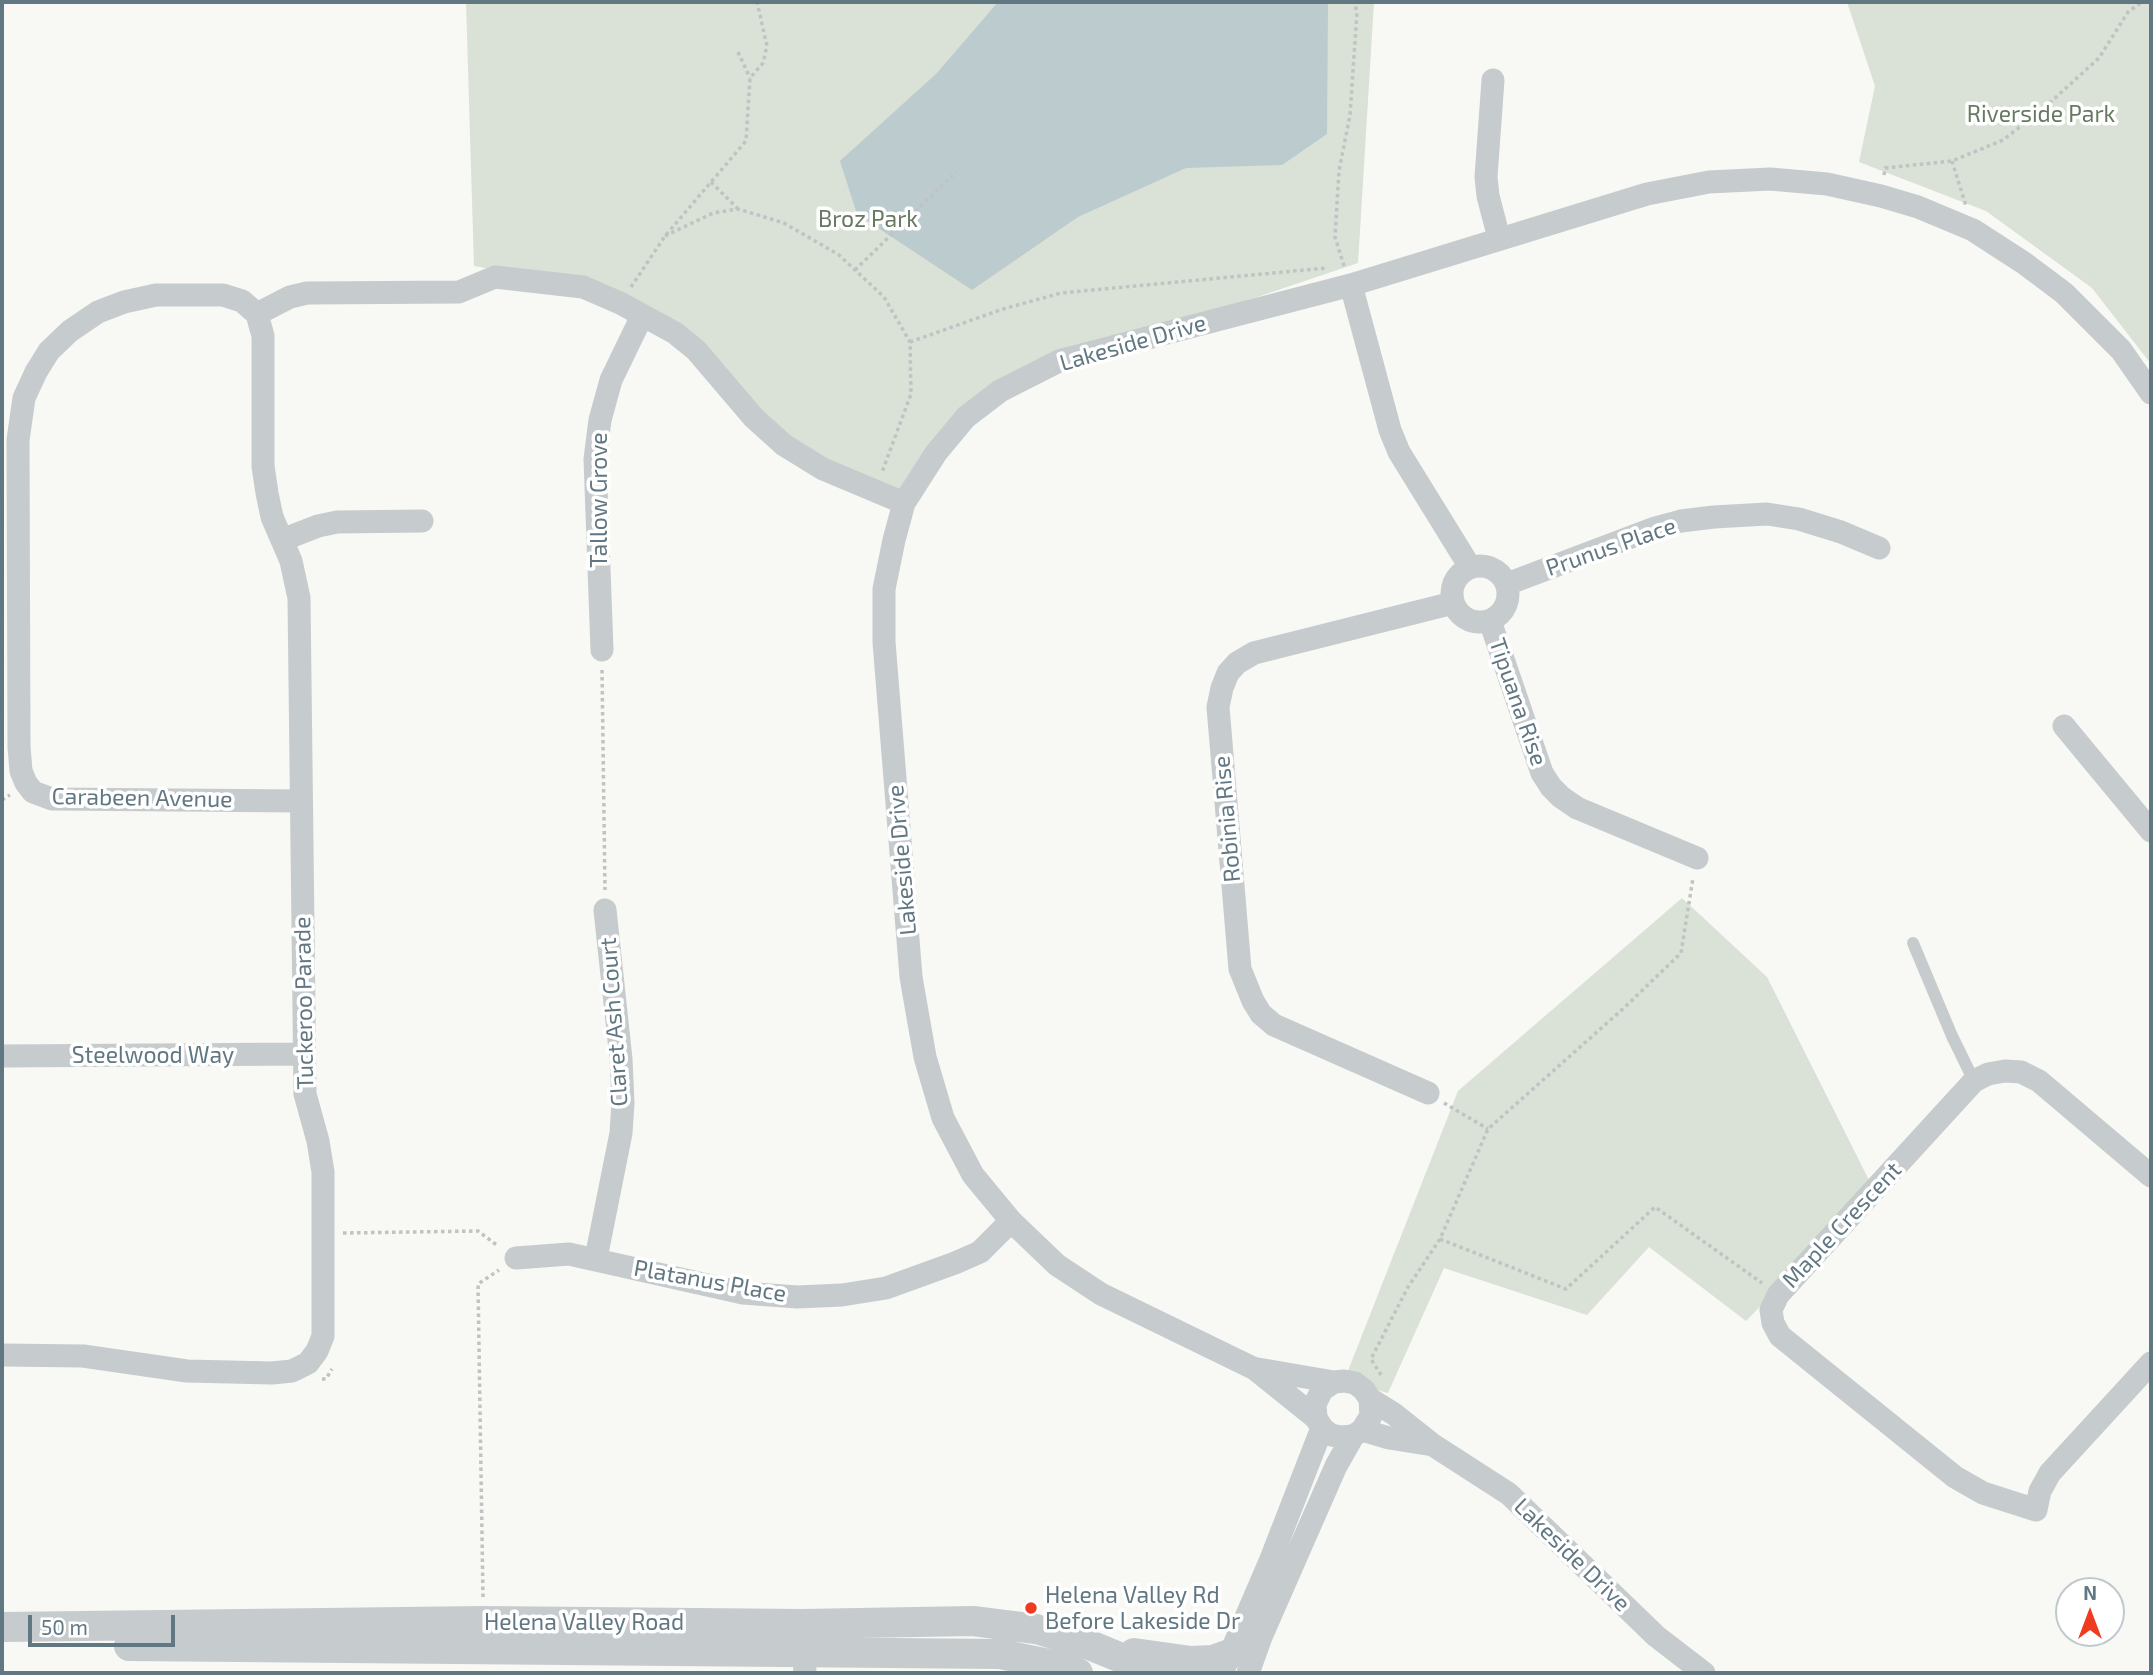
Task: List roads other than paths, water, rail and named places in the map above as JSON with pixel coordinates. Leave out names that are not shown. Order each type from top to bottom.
[{"type":"street","points":[[1493,80],[1486,177],[1499,238]]},
{"type":"street","name":"Lakeside Drive","points":[[1433,1445],[1357,1433],[1342,1437],[1331,1435],[1255,1368],[1101,1294],[1057,1265],[1011,1221],[973,1175],[943,1118],[925,1057],[911,977],[884,642],[884,589],[904,503],[936,453],[966,417],[1000,391],[1059,361],[1351,285],[1647,194],[1709,182],[1781,180],[1827,184],[1918,207],[1973,230],[2064,293],[2121,350],[2151,393]]},
{"type":"street","points":[[257,314],[290,297],[307,293],[459,292],[495,277],[583,287],[620,303],[675,333],[696,350],[754,418],[784,445],[823,469],[904,503]]},
{"type":"street","points":[[1351,285],[1390,430],[1399,452],[1470,567]]},
{"type":"street","name":"Carabeen Avenue","points":[[257,314],[242,301],[223,295],[156,295],[124,302],[98,312],[69,331],[36,372],[24,398],[20,419],[10,553],[21,771],[33,792],[52,799],[301,801]]},
{"type":"street","name":"Tuckeroo Parade","points":[[2,1355],[83,1356],[187,1371],[272,1373],[292,1371],[308,1363],[317,1352],[323,1336],[323,1172],[305,1094],[299,598],[291,561],[272,517],[263,466],[263,336],[257,314]]},
{"type":"street","name":"Tallow Grove","points":[[602,650],[595,459],[600,420],[611,380],[642,316]]},
{"type":"street","name":"Prunus Place","points":[[1507,584],[1655,528],[1681,521],[1714,517],[1767,514],[1799,519],[1879,548]]},
{"type":"street","points":[[282,540],[318,526],[337,522],[422,521]]},
{"type":"street","points":[[1453,603],[1451,592],[1454,581],[1470,567],[1482,565],[1492,568],[1501,574],[1507,584]]},
{"type":"street","name":"Tipuana Rise","points":[[1453,603],[1459,613],[1468,620],[1490,621],[1506,606],[1509,595],[1507,584]]},
{"type":"street","name":"Robinia Rise","points":[[1428,1093],[1274,1025],[1261,1014],[1252,1001],[1240,969],[1218,707],[1228,673],[1237,663],[1254,653],[1453,603]]},
{"type":"street","name":"Tipuana Rise","points":[[1490,621],[1542,773],[1551,787],[1577,808],[1697,858]]},
{"type":"street","points":[[2064,726],[2151,831]]},
{"type":"street","name":"Claret Ash Court","points":[[596,1258],[621,1133],[623,1103],[605,910]]},
{"type":"street","name":"Steelwood Way","points":[[2,1056],[304,1054]]},
{"type":"street","name":"Maple Crescent","points":[[2151,1176],[2039,1081],[2021,1072],[2005,1070],[1988,1074],[1975,1081],[1778,1295],[1771,1310],[1773,1323],[1780,1336],[1955,1477],[1983,1493],[2036,1510],[2039,1491],[2050,1473],[2151,1363]]},
{"type":"street","name":"Platanus Place","points":[[516,1258],[569,1254],[743,1293],[797,1297],[842,1295],[886,1288],[955,1263],[980,1252],[1011,1221]]},
{"type":"street","name":"Lakeside Drive","points":[[1255,1368],[1334,1382],[1355,1383],[1370,1399],[1400,1418],[1433,1445],[1509,1494],[1656,1636],[1704,1673]]},
{"type":"street","points":[[1233,1667],[1319,1423],[1315,1404],[1321,1390],[1334,1382]]},
{"type":"street","points":[[1233,1667],[1261,1637],[1336,1466],[1371,1416],[1370,1399]]},
{"type":"street","name":"Helena Valley Road","points":[[2,1627],[483,1621],[792,1649],[973,1621],[1036,1629],[1092,1646],[1158,1673]]},
{"type":"street","name":"Helena Valley Road","points":[[2,1646],[792,1649],[1000,1654],[1078,1673]]},
{"type":"street","points":[[1092,1646],[1164,1659],[1213,1660],[1233,1667]]},
{"type":"street","points":[[856,1673],[923,1653]]},
{"type":"lane","points":[[1913,943],[1952,1036],[1975,1081]]},
{"type":"place","name":"Helena Valley Rd Before Lakeside Dr","points":[[1031,1608]]},
{"type":"park label","name":"Riverside Park","points":[[2041,114]]},
{"type":"park label","name":"Broz Park","points":[[868,219]]}]
